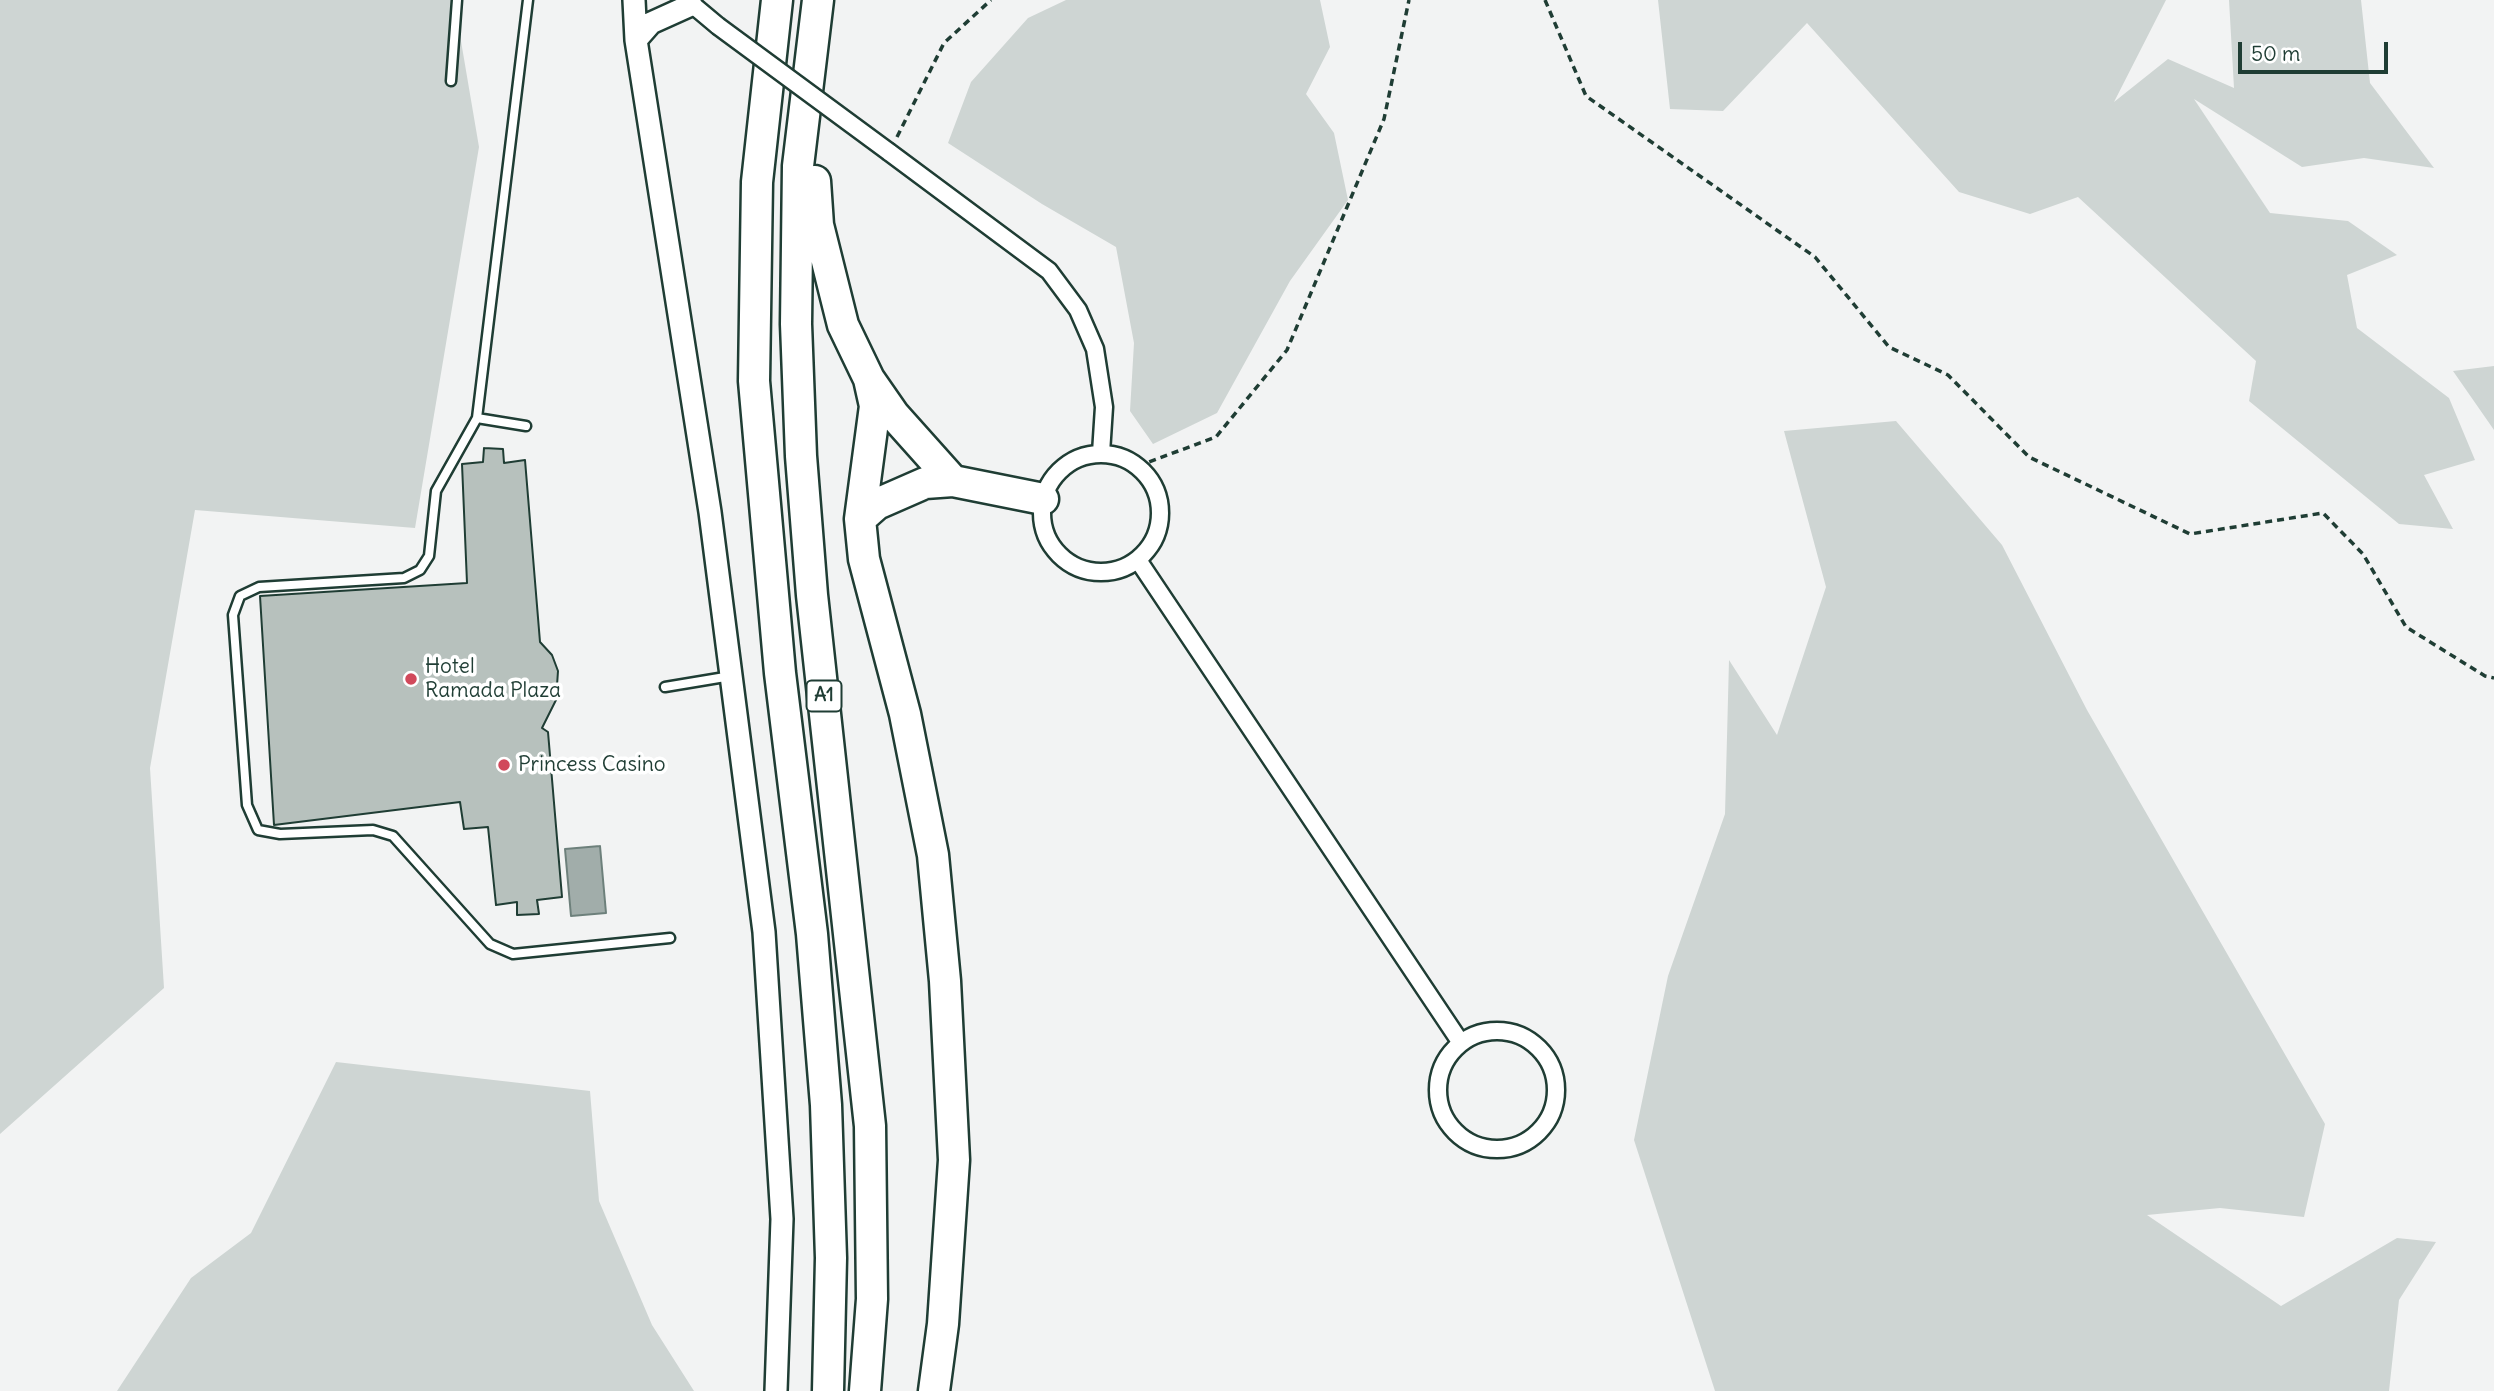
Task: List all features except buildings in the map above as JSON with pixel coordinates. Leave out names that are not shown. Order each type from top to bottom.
[{"type":"highway","name":"A1","points":[[818,0],[811,34],[798,166],[796,324],[801,456],[812,594],[870,1126],[872,1299],[865,1391]]},
{"type":"highway","points":[[828,0],[813,158],[818,225],[843,325],[869,379],[894,415],[953,481]]},
{"type":"highway","name":"A1","points":[[776,3],[757,183],[754,381],[780,673],[812,933],[826,1105],[831,1258],[828,1391]]},
{"type":"highway","points":[[869,379],[875,406],[860,519],[864,559],[905,713],[933,855],[945,981],[954,1160],[943,1324],[934,1391]]},
{"type":"highway","points":[[860,519],[877,504],[925,483],[953,481],[1043,499]]},
{"type":"street","points":[[634,0],[636,40],[710,512],[764,932],[782,1219],[776,1391]]},
{"type":"street","points":[[636,40],[651,23],[689,2],[1049,271],[1078,310],[1095,349],[1104,407],[1101,453]]},
{"type":"street","points":[[1101,453],[1121,456],[1138,466],[1154,487],[1161,513],[1158,531],[1150,547],[1138,560],[1122,569],[1104,573],[1069,563],[1055,551],[1046,535],[1042,517],[1043,499],[1051,481],[1064,466],[1082,456],[1101,453]]},
{"type":"street","points":[[1138,560],[1461,1042]]},
{"type":"street","points":[[1500,1030],[1520,1035],[1537,1046],[1550,1063],[1556,1082],[1555,1103],[1547,1122],[1533,1137],[1508,1148],[1480,1147],[1464,1139],[1450,1126],[1441,1110],[1439,1082],[1448,1056],[1461,1042],[1480,1033],[1500,1030]]},
{"type":"lane","points":[[451,81],[457,0]]},
{"type":"lane","points":[[528,0],[477,418],[436,491],[429,556],[420,570],[404,578],[259,587],[240,596],[233,615],[247,805],[258,830],[280,834],[373,830],[393,836],[490,944],[513,954],[670,938]]},
{"type":"lane","points":[[477,418],[526,426]]},
{"type":"lane","points":[[665,687],[730,676]]},
{"type":"path","points":[[889,152],[944,43],[991,0]]},
{"type":"path","points":[[1138,466],[1216,437],[1287,350],[1384,119],[1409,0]]},
{"type":"path","points":[[1545,0],[1586,96],[1815,257],[1889,347],[1948,375],[2029,457],[2190,534],[2323,513],[2363,554],[2406,627],[2485,676],[2494,678]]},
{"type":"shaded area","points":[[0,0],[454,0],[479,147],[415,528],[195,510],[150,768],[164,988],[0,1134]]},
{"type":"shaded area","points":[[1066,0],[1320,0],[1330,47],[1306,94],[1334,133],[1348,200],[1290,281],[1217,413],[1153,444],[1130,411],[1134,343],[1116,247],[1042,204],[948,143],[971,82],[1028,18]]},
{"type":"shaded area","points":[[1658,0],[2166,0],[2114,102],[2168,59],[2234,88],[2229,0],[2361,0],[2370,83],[2434,168],[2364,158],[2302,167],[2194,99],[2270,213],[2348,221],[2397,255],[2347,275],[2357,328],[2449,398],[2475,460],[2424,475],[2453,529],[2399,524],[2249,401],[2256,361],[2078,197],[2030,214],[1959,192],[1807,23],[1723,111],[1670,109]]},
{"type":"shaded area","points":[[2494,366],[2494,430],[2453,371]]},
{"type":"shaded area","points":[[1896,421],[2002,545],[2087,710],[2325,1124],[2304,1217],[2220,1208],[2147,1215],[2281,1306],[2397,1238],[2436,1242],[2399,1300],[2389,1391],[1715,1391],[1634,1140],[1668,976],[1725,814],[1729,660],[1777,735],[1826,587],[1784,431]]},
{"type":"shaded area","points":[[600,846],[606,913],[571,916],[565,849]]},
{"type":"shaded area","points":[[336,1062],[590,1091],[599,1201],[652,1325],[694,1391],[117,1391],[191,1278],[251,1233]]},
{"type":"place","name":"Hotel Ramada Plaza","points":[[411,679]]},
{"type":"place","name":"Princess Casino","points":[[504,765]]}]
